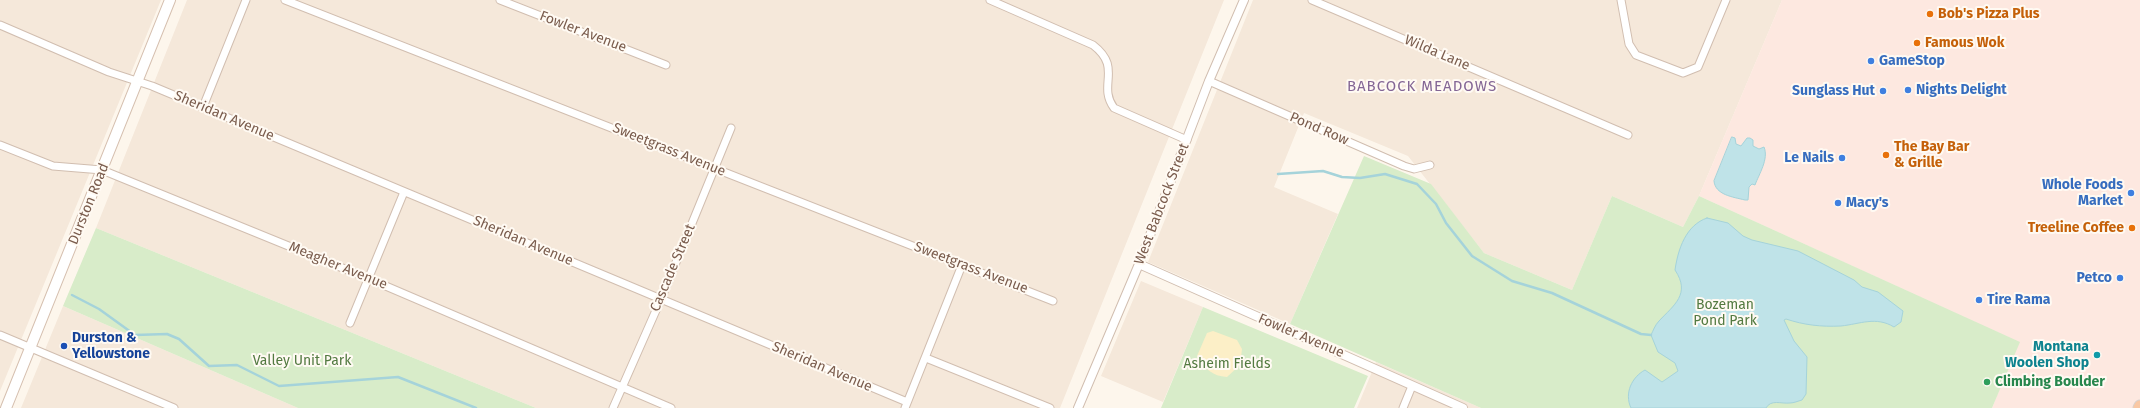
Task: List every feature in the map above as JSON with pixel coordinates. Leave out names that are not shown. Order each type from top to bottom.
[{"type":"main road","name":"Durston Road","points":[[6,408],[170,0]]},
{"type":"street","points":[[202,107],[246,0]]},
{"type":"street","name":"Sweetgrass Avenue","points":[[285,0],[1053,300]]},
{"type":"street","name":"Fowler Avenue","points":[[500,0],[666,65]]},
{"type":"street","points":[[990,0],[1093,45],[1102,52],[1109,65],[1108,89],[1111,104],[1114,108],[1187,140]]},
{"type":"street","name":"West Babcock Street","points":[[1078,408],[1139,264],[1209,81],[1244,0]]},
{"type":"street","name":"Wilda Lane","points":[[1312,0],[1628,135]]},
{"type":"street","points":[[1621,0],[1629,44],[1636,55],[1683,73],[1698,67],[1726,0]]},
{"type":"street","name":"Sheridan Avenue","points":[[0,25],[109,72],[138,81],[202,107],[661,299],[906,405]]},
{"type":"street","name":"Pond Row","points":[[1209,81],[1404,166],[1414,169],[1430,165]]},
{"type":"street","name":"Cascade Street","points":[[613,408],[661,299],[731,128]]},
{"type":"street","name":"Meagher Avenue","points":[[0,145],[53,166],[102,170],[367,278],[671,408]]},
{"type":"street","points":[[350,323],[367,278],[404,192]]},
{"type":"street","name":"Fowler Avenue","points":[[1139,264],[1463,408]]},
{"type":"street","points":[[906,405],[962,265]]},
{"type":"street","points":[[0,335],[174,408]]},
{"type":"street","points":[[926,358],[1050,408]]},
{"type":"street","points":[[1403,408],[1412,386]]},
{"type":"shaded area","points":[[0,0],[161,0],[0,391]]},
{"type":"shaded area","points":[[187,0],[1224,0],[1060,408],[536,408],[96,228]]},
{"type":"shaded area","points":[[1253,0],[1782,0],[1699,196],[1683,227],[1612,196],[1572,290],[1484,253],[1408,156],[1304,113],[1274,187],[1338,214],[1290,324],[1148,262]]},
{"type":"shaded area","points":[[1782,0],[2140,0],[2140,408],[1992,408],[2019,342],[1699,196]]},
{"type":"shaded area","points":[[1141,281],[1203,307],[1163,402],[1101,376]]},
{"type":"shaded area","points":[[63,306],[298,408],[21,408]]},
{"type":"shaded area","points":[[1376,362],[1481,408],[1357,408]]},
{"type":"green space","name":"Bozeman Pond Park","points":[[1364,156],[1431,184],[1484,253],[1572,290],[1612,196],[1683,227],[1699,196],[2020,342],[1992,408],[1481,408],[1290,324]]},
{"type":"green space","name":"Valley Unit Park","points":[[96,228],[536,408],[298,408],[63,306]]},
{"type":"green space","name":"Asheim Fields","points":[[1203,307],[1368,376],[1354,408],[1161,408]]},
{"type":"sand","points":[[1213,331],[1237,340],[1242,349],[1240,365],[1227,377],[1217,375],[1209,371],[1197,356],[1207,333]]},
{"type":"water","points":[[1732,137],[1735,138],[1736,144],[1741,146],[1747,138],[1750,138],[1753,140],[1753,146],[1759,149],[1764,147],[1765,156],[1761,171],[1755,185],[1752,184],[1749,187],[1748,200],[1725,195],[1715,186],[1714,181]]},
{"type":"water","points":[[1707,218],[1728,223],[1743,236],[1752,240],[1798,251],[1854,280],[1862,287],[1878,292],[1903,311],[1901,322],[1894,327],[1874,321],[1841,326],[1826,326],[1799,323],[1786,319],[1784,320],[1794,341],[1807,357],[1806,394],[1802,400],[1792,403],[1773,403],[1768,405],[1766,408],[1631,408],[1628,397],[1630,386],[1640,373],[1645,370],[1662,382],[1678,371],[1675,363],[1658,352],[1651,335],[1655,326],[1679,298],[1681,292],[1680,278],[1675,270],[1678,254],[1684,239],[1694,226]]},
{"type":"waterway","points":[[1278,174],[1323,171],[1342,177],[1360,178],[1385,174],[1417,184],[1436,204],[1446,223],[1472,256],[1512,281],[1552,293],[1641,334],[1651,335]]},
{"type":"waterway","points":[[72,295],[99,309],[135,335],[167,334],[179,339],[209,366],[237,365],[279,386],[398,377],[476,408]]},
{"type":"place","name":"Bob's Pizza Plus","points":[[1930,14]]},
{"type":"place","name":"Famous Wok","points":[[1917,43]]},
{"type":"place","name":"GameStop","points":[[1871,61]]},
{"type":"place","name":"Nights Delight","points":[[1908,90]]},
{"type":"place","name":"Sunglass Hut","points":[[1883,91]]},
{"type":"place","name":"The Bay Bar & Grille","points":[[1886,155]]},
{"type":"place","name":"Le Nails","points":[[1842,158]]},
{"type":"place","name":"Whole Foods Market","points":[[2131,193]]},
{"type":"place","name":"Macy's","points":[[1838,203]]},
{"type":"place","name":"Treeline Coffee","points":[[2132,228]]},
{"type":"place","name":"Petco","points":[[2120,278]]},
{"type":"place","name":"Tire Rama","points":[[1979,300]]},
{"type":"place","name":"Durston & Yellowstone","points":[[64,346]]},
{"type":"place","name":"Montana Woolen Shop","points":[[2097,355]]},
{"type":"place","name":"Climbing Boulder","points":[[1987,382]]},
{"type":"district","name":"BABCOCK MEADOWS","points":[[1422,87]]}]
